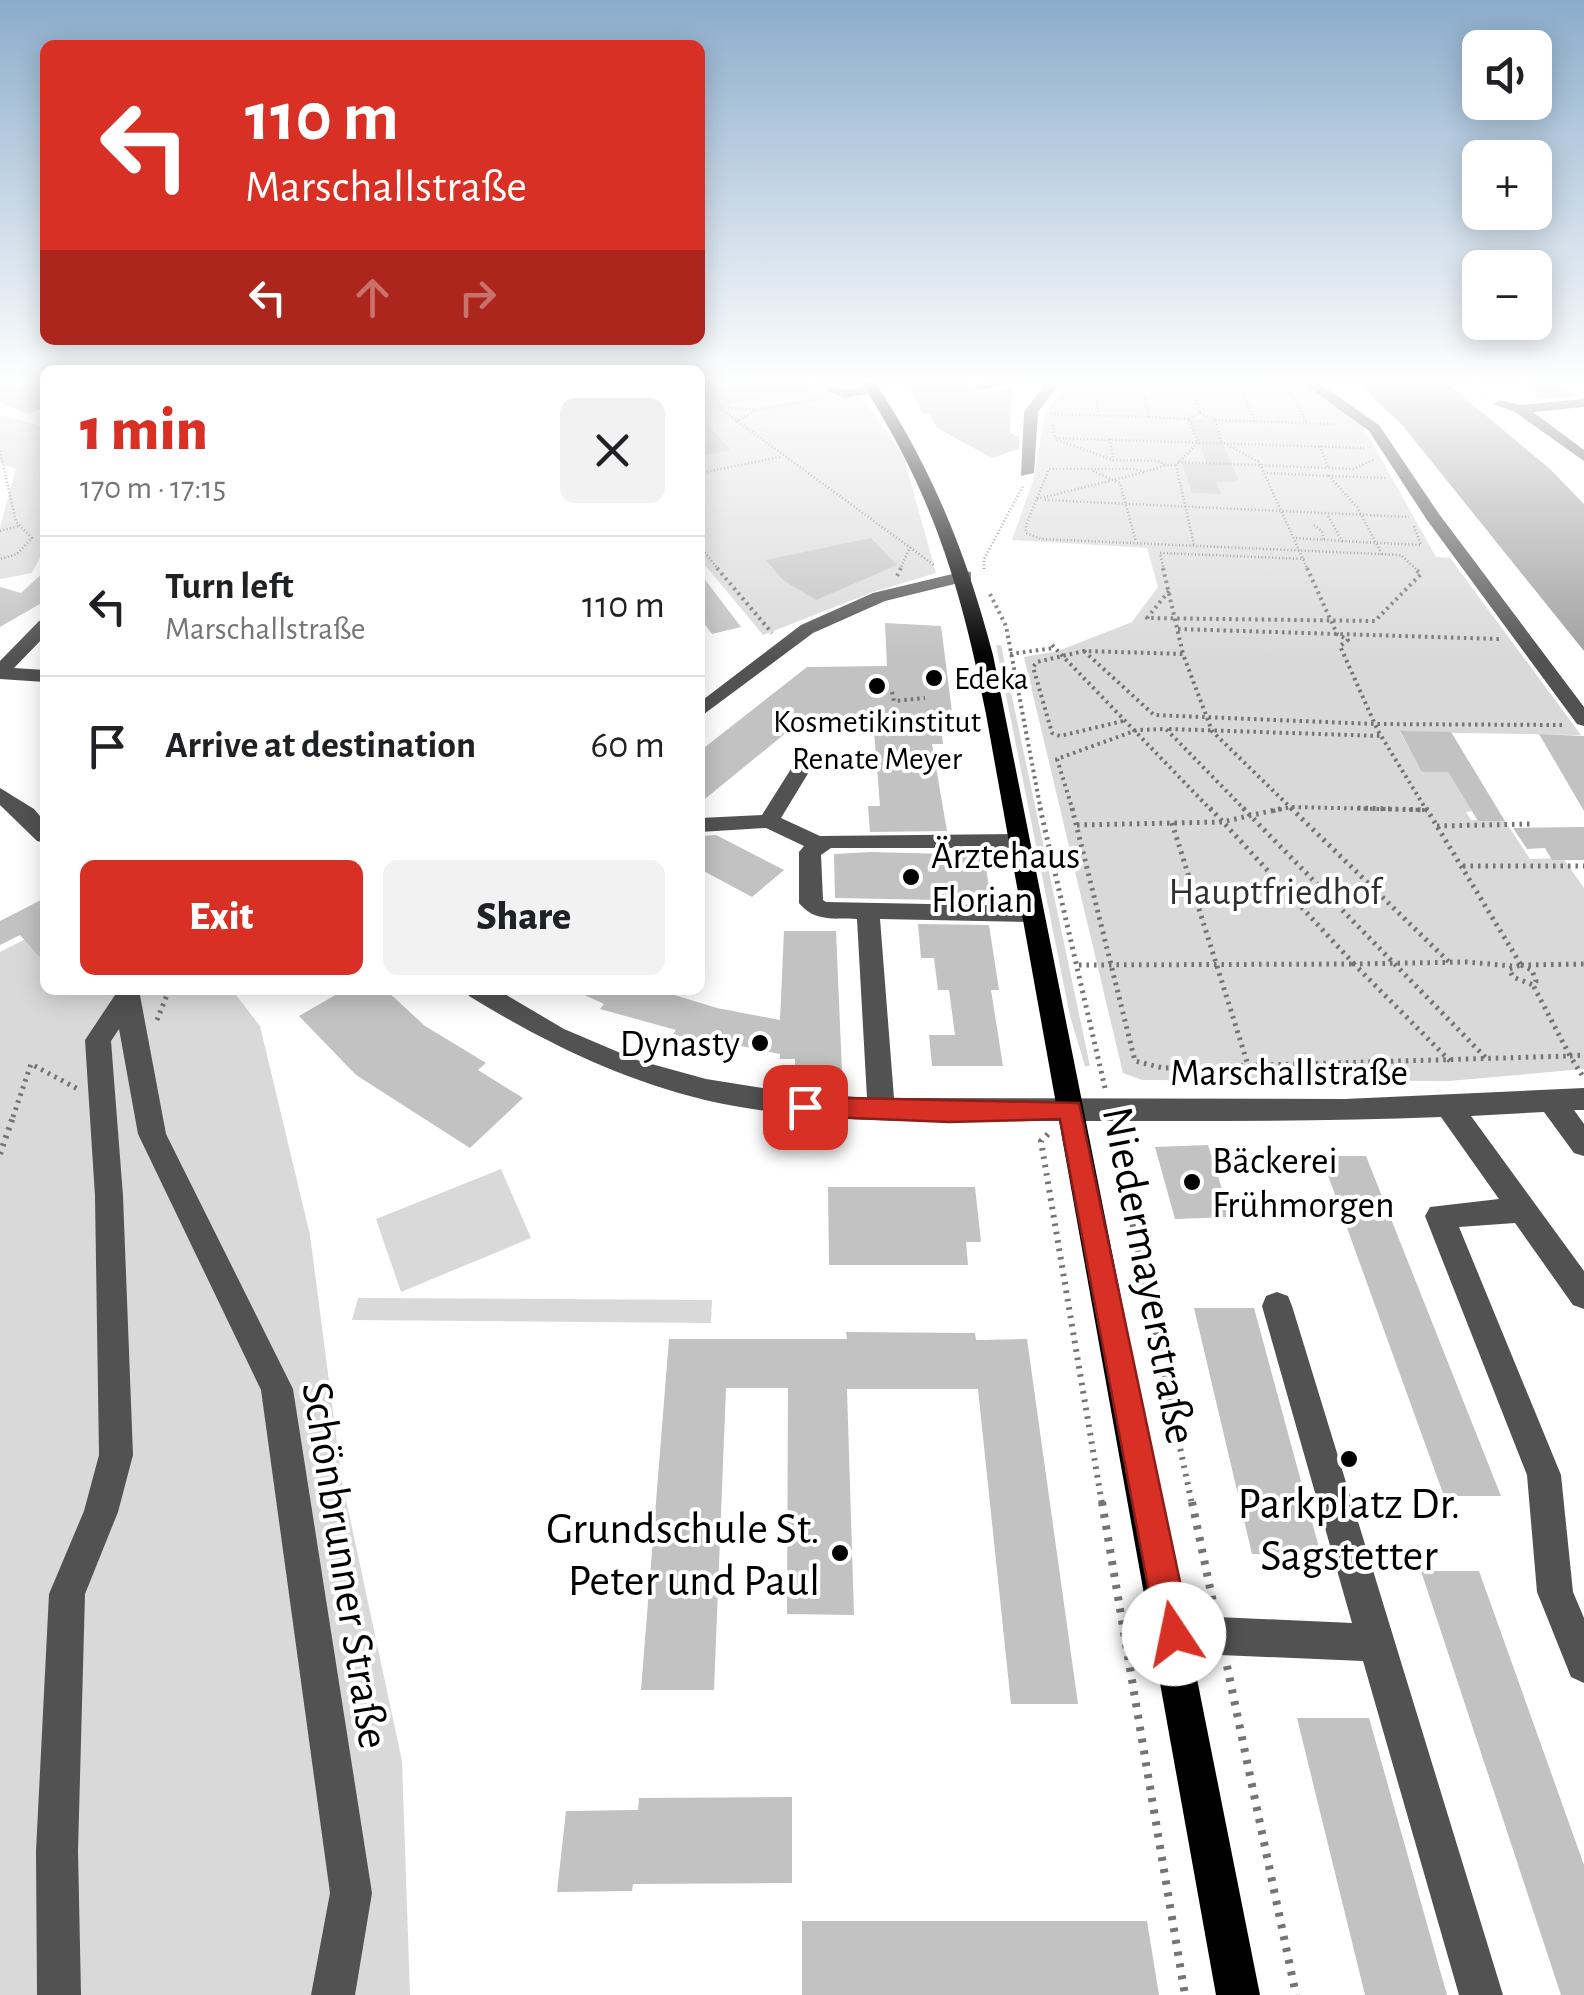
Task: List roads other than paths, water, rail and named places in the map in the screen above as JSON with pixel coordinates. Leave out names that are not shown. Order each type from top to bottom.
[{"type":"main road","name":"Niedermayerstraße","points":[[923,472],[979,582],[983,640],[1030,914],[1174,1634],[1238,1995]]},
{"type":"street","points":[[1403,472],[1584,720]]},
{"type":"street","points":[[705,706],[782,644],[879,597],[979,582]]},
{"type":"street","points":[[0,672],[40,630]]},
{"type":"street","points":[[0,672],[40,676]]},
{"type":"street","points":[[770,820],[808,757]]},
{"type":"street","points":[[0,795],[40,830]]},
{"type":"street","points":[[705,825],[770,820],[820,844]]},
{"type":"street","points":[[1018,840],[834,840],[820,844],[810,856],[811,904],[821,910],[1030,914]]},
{"type":"street","points":[[868,911],[881,1111]]},
{"type":"street","name":"Schönbrunner Straße","points":[[60,1995],[57,1851],[67,1594],[102,1512],[116,1455],[98,1040],[127,995]]},
{"type":"street","name":"Schönbrunner Straße","points":[[128,995],[136,1059],[152,1134],[278,1389],[351,1893],[334,1995]]},
{"type":"street","name":"Marschallstraße","points":[[487,995],[582,1050],[664,1080],[805,1107],[881,1111],[1450,1109],[1584,1099]]},
{"type":"street","points":[[1552,1102],[1584,1145]]},
{"type":"street","points":[[1450,1109],[1584,1295]]},
{"type":"street","points":[[1520,1210],[1440,1216],[1544,1475],[1556,1592],[1584,1664]]},
{"type":"street","points":[[1277,1306],[1481,1995]]},
{"type":"street","points":[[1174,1634],[1376,1642]]},
{"type":"place","name":"Edeka","points":[[934,678]]},
{"type":"place","name":"Kosmetikinstitut Renate Meyer","points":[[877,686]]},
{"type":"place","name":"Ärztehaus Florian","points":[[911,877]]},
{"type":"place","name":"Dynasty","points":[[760,1043]]},
{"type":"place","name":"Bäckerei Frühmorgen","points":[[1192,1182]]},
{"type":"place","name":"Parkplatz Dr. Sagstetter","points":[[1349,1459]]},
{"type":"place","name":"Grundschule St. Peter und Paul","points":[[840,1553]]},
{"type":"park label","name":"Hauptfriedhof","points":[[1275,891]]}]
